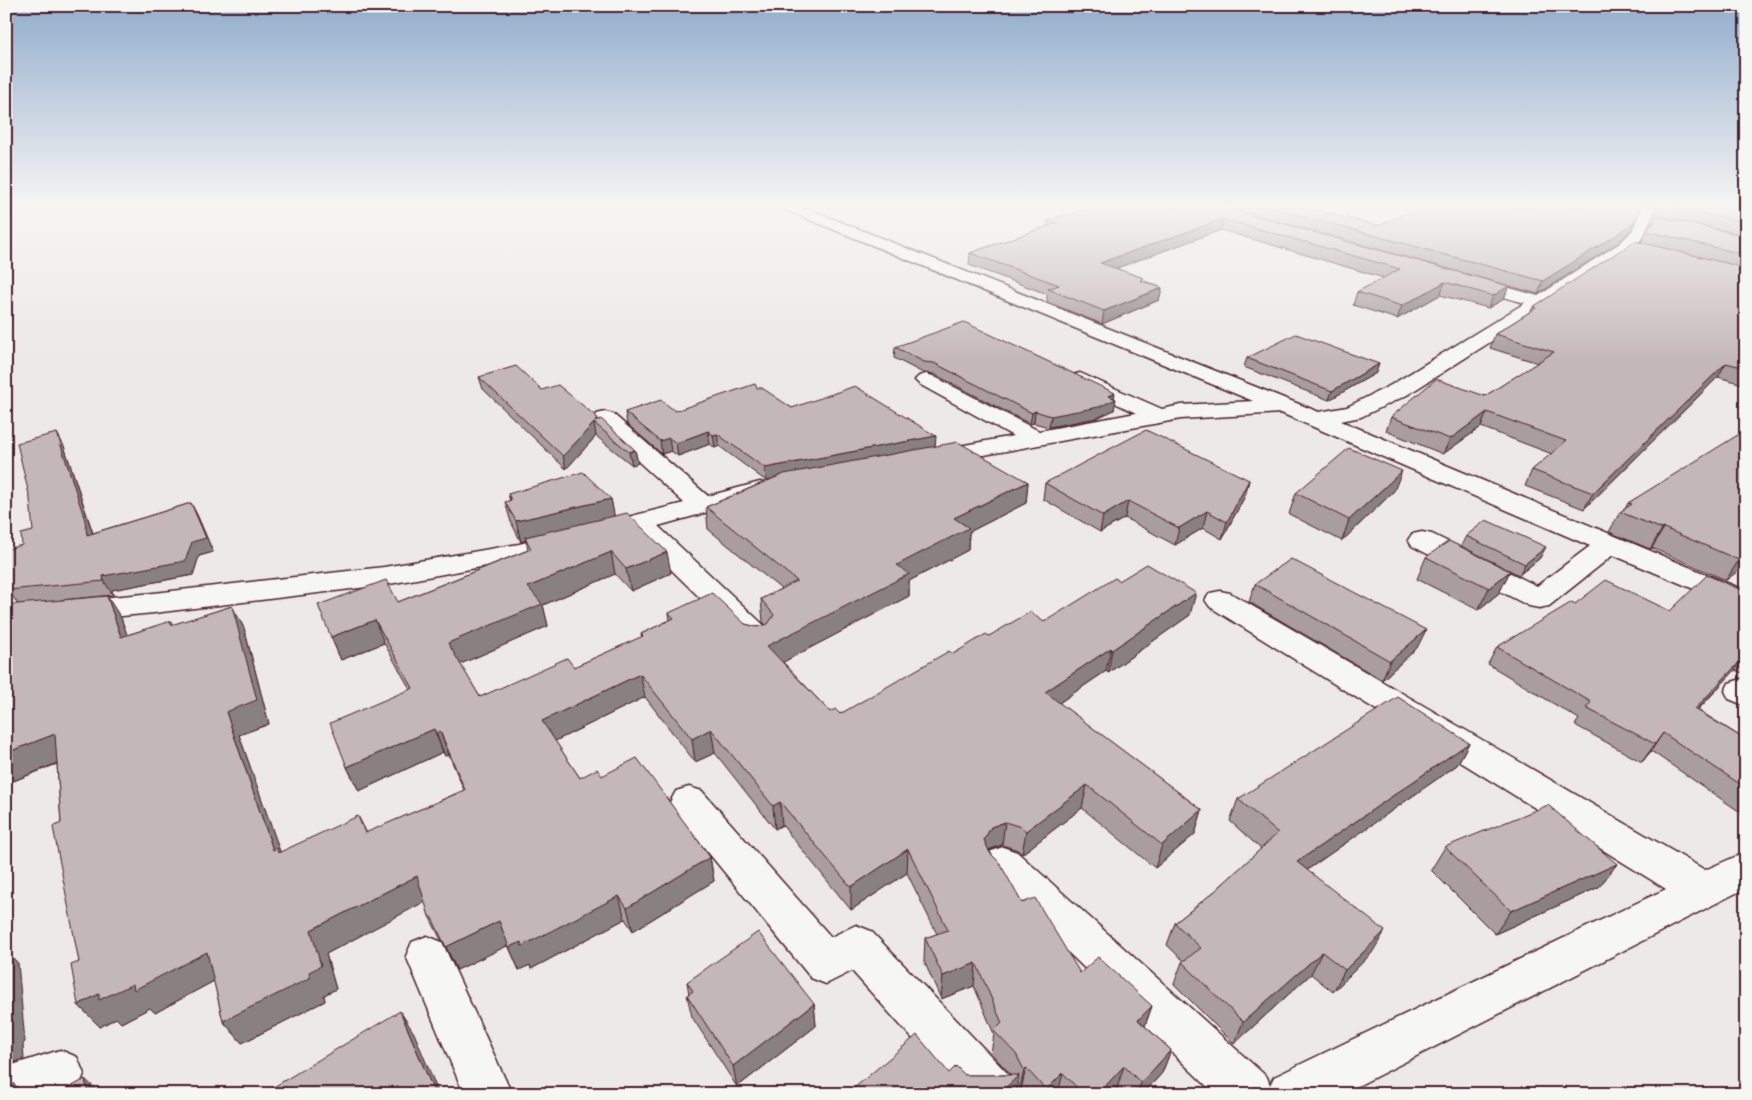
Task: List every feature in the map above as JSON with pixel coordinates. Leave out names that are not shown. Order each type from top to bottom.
[{"type":"street","points":[[917,258],[1317,420],[1746,602]]},
{"type":"street","points":[[1317,420],[1353,412],[1399,390],[1607,258]]},
{"type":"street","points":[[1456,278],[1541,302]]},
{"type":"street","points":[[1065,372],[1160,416]]},
{"type":"street","points":[[926,380],[1035,438]]},
{"type":"street","points":[[910,461],[1201,409],[1281,406]]},
{"type":"street","points":[[604,420],[702,505]]},
{"type":"street","points":[[6,617],[154,603],[384,576],[519,552],[785,485]]},
{"type":"street","points":[[639,523],[759,638]]},
{"type":"street","points":[[1422,540],[1540,599],[1610,544]]},
{"type":"street","points":[[1220,600],[1703,890]]},
{"type":"street","points":[[689,802],[826,964],[856,945],[994,1094]]},
{"type":"street","points":[[1003,864],[1250,1094]]},
{"type":"street","points":[[1291,1094],[1746,869]]},
{"type":"street","points":[[427,956],[488,1094]]},
{"type":"street","points":[[6,1091],[60,1074]]},
{"type":"building","points":[[985,258],[1113,258],[1100,263],[1144,278],[1140,280],[1162,288],[1104,311],[1048,289],[1059,285]]},
{"type":"building","points":[[1362,258],[1409,258],[1509,286],[1493,296],[1445,282],[1402,306],[1357,292],[1400,269]]},
{"type":"building","points":[[1459,258],[1579,258],[1543,281]]},
{"type":"building","points":[[1608,258],[1706,258],[1746,268],[1746,368],[1726,363],[1593,493],[1532,470],[1566,441],[1487,412],[1450,439],[1391,417],[1436,379],[1485,396],[1554,352],[1495,334],[1536,308],[1533,307]]},
{"type":"building","points":[[964,322],[1115,393],[1109,396],[1116,399],[1099,407],[1051,416],[1035,411],[1032,413],[934,363],[924,362],[895,347]]},
{"type":"building","points":[[1296,334],[1379,364],[1332,391],[1247,358]]},
{"type":"building","points":[[516,366],[542,390],[558,385],[598,418],[595,422],[601,419],[635,450],[629,452],[594,423],[563,456],[479,377]]},
{"type":"building","points":[[755,384],[757,388],[762,388],[792,408],[855,386],[936,436],[765,468],[717,434],[713,435],[708,431],[676,443],[669,438],[660,441],[625,412],[661,400],[675,411]]},
{"type":"building","points":[[1146,430],[1249,480],[1227,522],[1207,511],[1179,528],[1128,501],[1103,516],[1045,483]]},
{"type":"building","points":[[57,433],[85,520],[87,535],[191,503],[206,538],[192,542],[185,561],[103,576],[104,581],[8,590],[7,549],[22,545],[21,534],[33,531],[30,499],[17,443]]},
{"type":"building","points":[[1741,433],[1746,435],[1746,556],[1739,560],[1664,528],[1662,529],[1620,512],[1632,504],[1628,503]]},
{"type":"building","points":[[958,442],[1028,482],[954,518],[969,528],[897,565],[909,574],[767,646],[830,712],[835,709],[840,714],[949,651],[953,654],[986,634],[989,636],[1030,612],[1044,622],[1115,578],[1119,581],[1147,564],[1196,593],[1112,650],[1111,648],[1045,692],[1202,810],[1162,845],[1087,785],[1026,831],[1021,827],[1005,822],[991,827],[984,840],[990,853],[999,862],[1022,903],[1035,898],[1080,973],[1098,957],[1152,1006],[1138,1020],[1171,1050],[1141,1083],[1124,1066],[1098,1094],[1083,1094],[1063,1073],[1046,1090],[1026,1068],[1024,1070],[1016,1054],[994,1031],[1002,1023],[976,963],[943,976],[925,938],[948,930],[908,849],[851,887],[780,802],[773,806],[711,729],[692,739],[640,674],[542,721],[580,778],[597,769],[602,776],[637,758],[710,857],[627,908],[619,896],[522,946],[521,942],[509,947],[499,921],[446,947],[432,918],[429,916],[417,876],[311,930],[321,966],[309,972],[310,978],[223,1021],[207,952],[134,990],[133,984],[99,1000],[99,994],[78,1005],[71,965],[79,962],[53,827],[61,823],[55,734],[6,753],[6,605],[107,596],[121,637],[171,621],[171,625],[232,606],[257,700],[226,712],[273,850],[277,848],[278,853],[358,816],[365,833],[465,790],[440,731],[436,733],[434,729],[347,767],[330,723],[413,688],[375,620],[331,637],[318,605],[386,580],[398,602],[531,549],[525,537],[627,513],[667,552],[626,569],[611,552],[528,587],[542,604],[448,643],[480,697],[567,658],[574,667],[643,636],[641,634],[674,618],[669,613],[712,593],[745,624],[757,627],[768,624],[774,615],[761,599],[797,581],[706,507],[784,474]]},
{"type":"building","points":[[1349,448],[1402,471],[1349,520],[1296,493]]},
{"type":"building","points":[[583,472],[611,499],[516,521],[505,502],[511,500],[508,494]]},
{"type":"building","points":[[1486,520],[1546,547],[1525,564],[1466,536]]},
{"type":"building","points":[[1449,541],[1510,571],[1489,588],[1426,557]]},
{"type":"building","points":[[1291,559],[1426,630],[1390,661],[1255,584]]},
{"type":"building","points":[[1707,575],[1746,592],[1746,655],[1695,709],[1746,740],[1746,788],[1663,733],[1655,744],[1586,708],[1591,702],[1497,647],[1572,602],[1575,604],[1606,580],[1670,611]]},
{"type":"building","points":[[1398,697],[1469,743],[1297,862],[1385,931],[1345,970],[1322,952],[1243,1022],[1182,962],[1201,948],[1175,923],[1215,891],[1278,833],[1238,799]]},
{"type":"building","points":[[1548,805],[1617,864],[1511,911],[1445,847]]},
{"type":"building","points":[[758,932],[814,1004],[733,1066],[687,995],[693,991],[687,982]]},
{"type":"building","points":[[400,1011],[435,1094],[262,1094]]},
{"type":"building","points":[[917,1035],[949,1073],[956,1066],[965,1075],[1019,1075],[999,1094],[847,1094]]},
{"type":"building","points":[[85,1079],[88,1094],[58,1094]]}]
